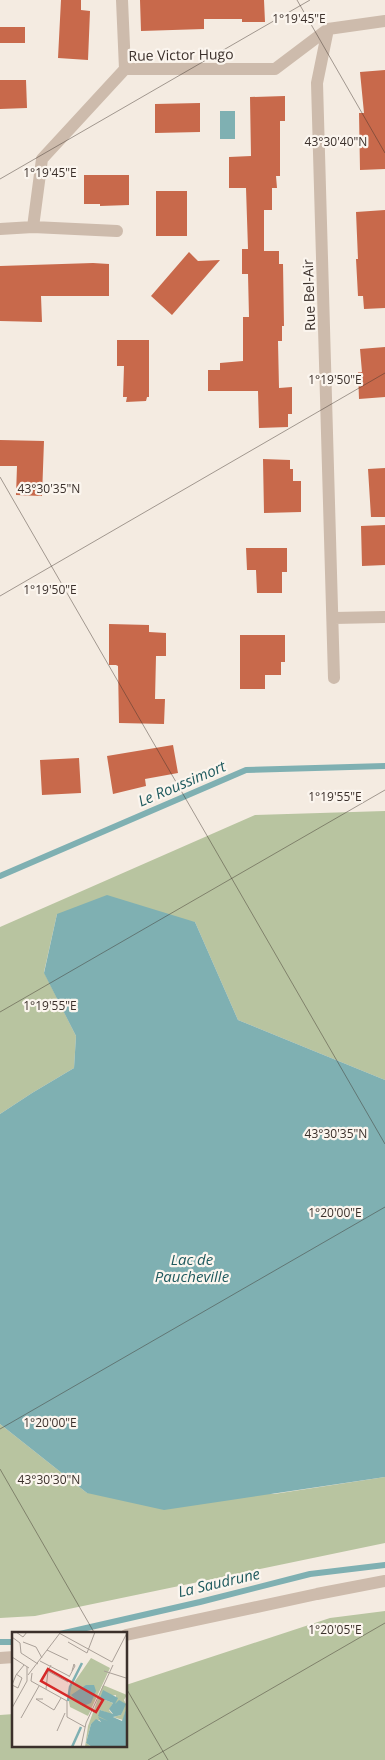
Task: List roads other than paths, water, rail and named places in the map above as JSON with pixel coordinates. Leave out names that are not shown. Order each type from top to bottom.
[{"type":"street","points":[[122,0],[125,69]]},
{"type":"street","points":[[328,29],[385,21]]},
{"type":"street","name":"Rue Victor Hugo","points":[[33,227],[42,159],[125,69],[276,69],[328,29]]},
{"type":"street","name":"Rue Bel-Air","points":[[328,29],[317,83],[334,618],[334,678]]},
{"type":"street","points":[[0,229],[33,227],[117,232]]},
{"type":"street","points":[[334,618],[385,617]]},
{"type":"street","points":[[128,1635],[385,1581]]},
{"type":"water","points":[[220,111],[235,111],[235,139],[220,139]]},
{"type":"water","name":"Lac de Paucheville","points":[[107,895],[195,922],[238,1020],[385,1080],[385,1477],[164,1510],[87,1493],[0,1424],[0,1114],[74,1068],[76,1036],[44,973],[57,914]]},
{"type":"waterway","name":"Le Roussimort","points":[[0,876],[246,770],[385,766]]},
{"type":"waterway","name":"La Saudrune","points":[[69,1632],[200,1602],[310,1574],[385,1565]]},
{"type":"waterway","name":"La Saudrune","points":[[0,1642],[12,1642]]}]
